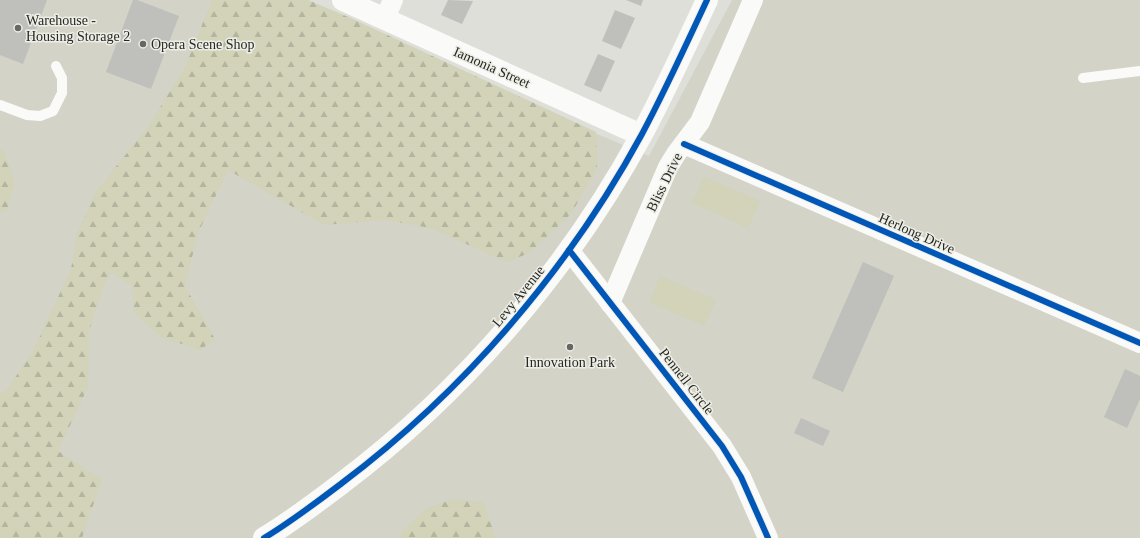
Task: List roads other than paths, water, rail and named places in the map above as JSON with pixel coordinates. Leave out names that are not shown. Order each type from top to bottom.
[{"type":"street","name":"Iamonia Street","points":[[343,0],[389,9],[642,135]]},
{"type":"street","name":"Levy Avenue","points":[[264,538],[356,473],[411,426],[479,360],[516,318],[569,250],[615,180],[642,135],[708,0]]},
{"type":"street","name":"Bliss Drive","points":[[610,302],[668,167],[700,122],[754,0]]},
{"type":"street","name":"Herlong Drive","points":[[684,144],[1140,344]]},
{"type":"street","name":"Pennell Circle","points":[[569,250],[722,446],[741,478],[768,538]]},
{"type":"lane","points":[[0,105],[27,115],[40,116],[53,111],[62,93],[62,78],[56,66]]},
{"type":"lane","points":[[1083,78],[1140,71]]},
{"type":"place","name":"Warehouse - Housing Storage 2","points":[[18,28]]},
{"type":"place","name":"Opera Scene Shop","points":[[143,44]]},
{"type":"place","name":"Innovation Park","points":[[570,347]]}]
